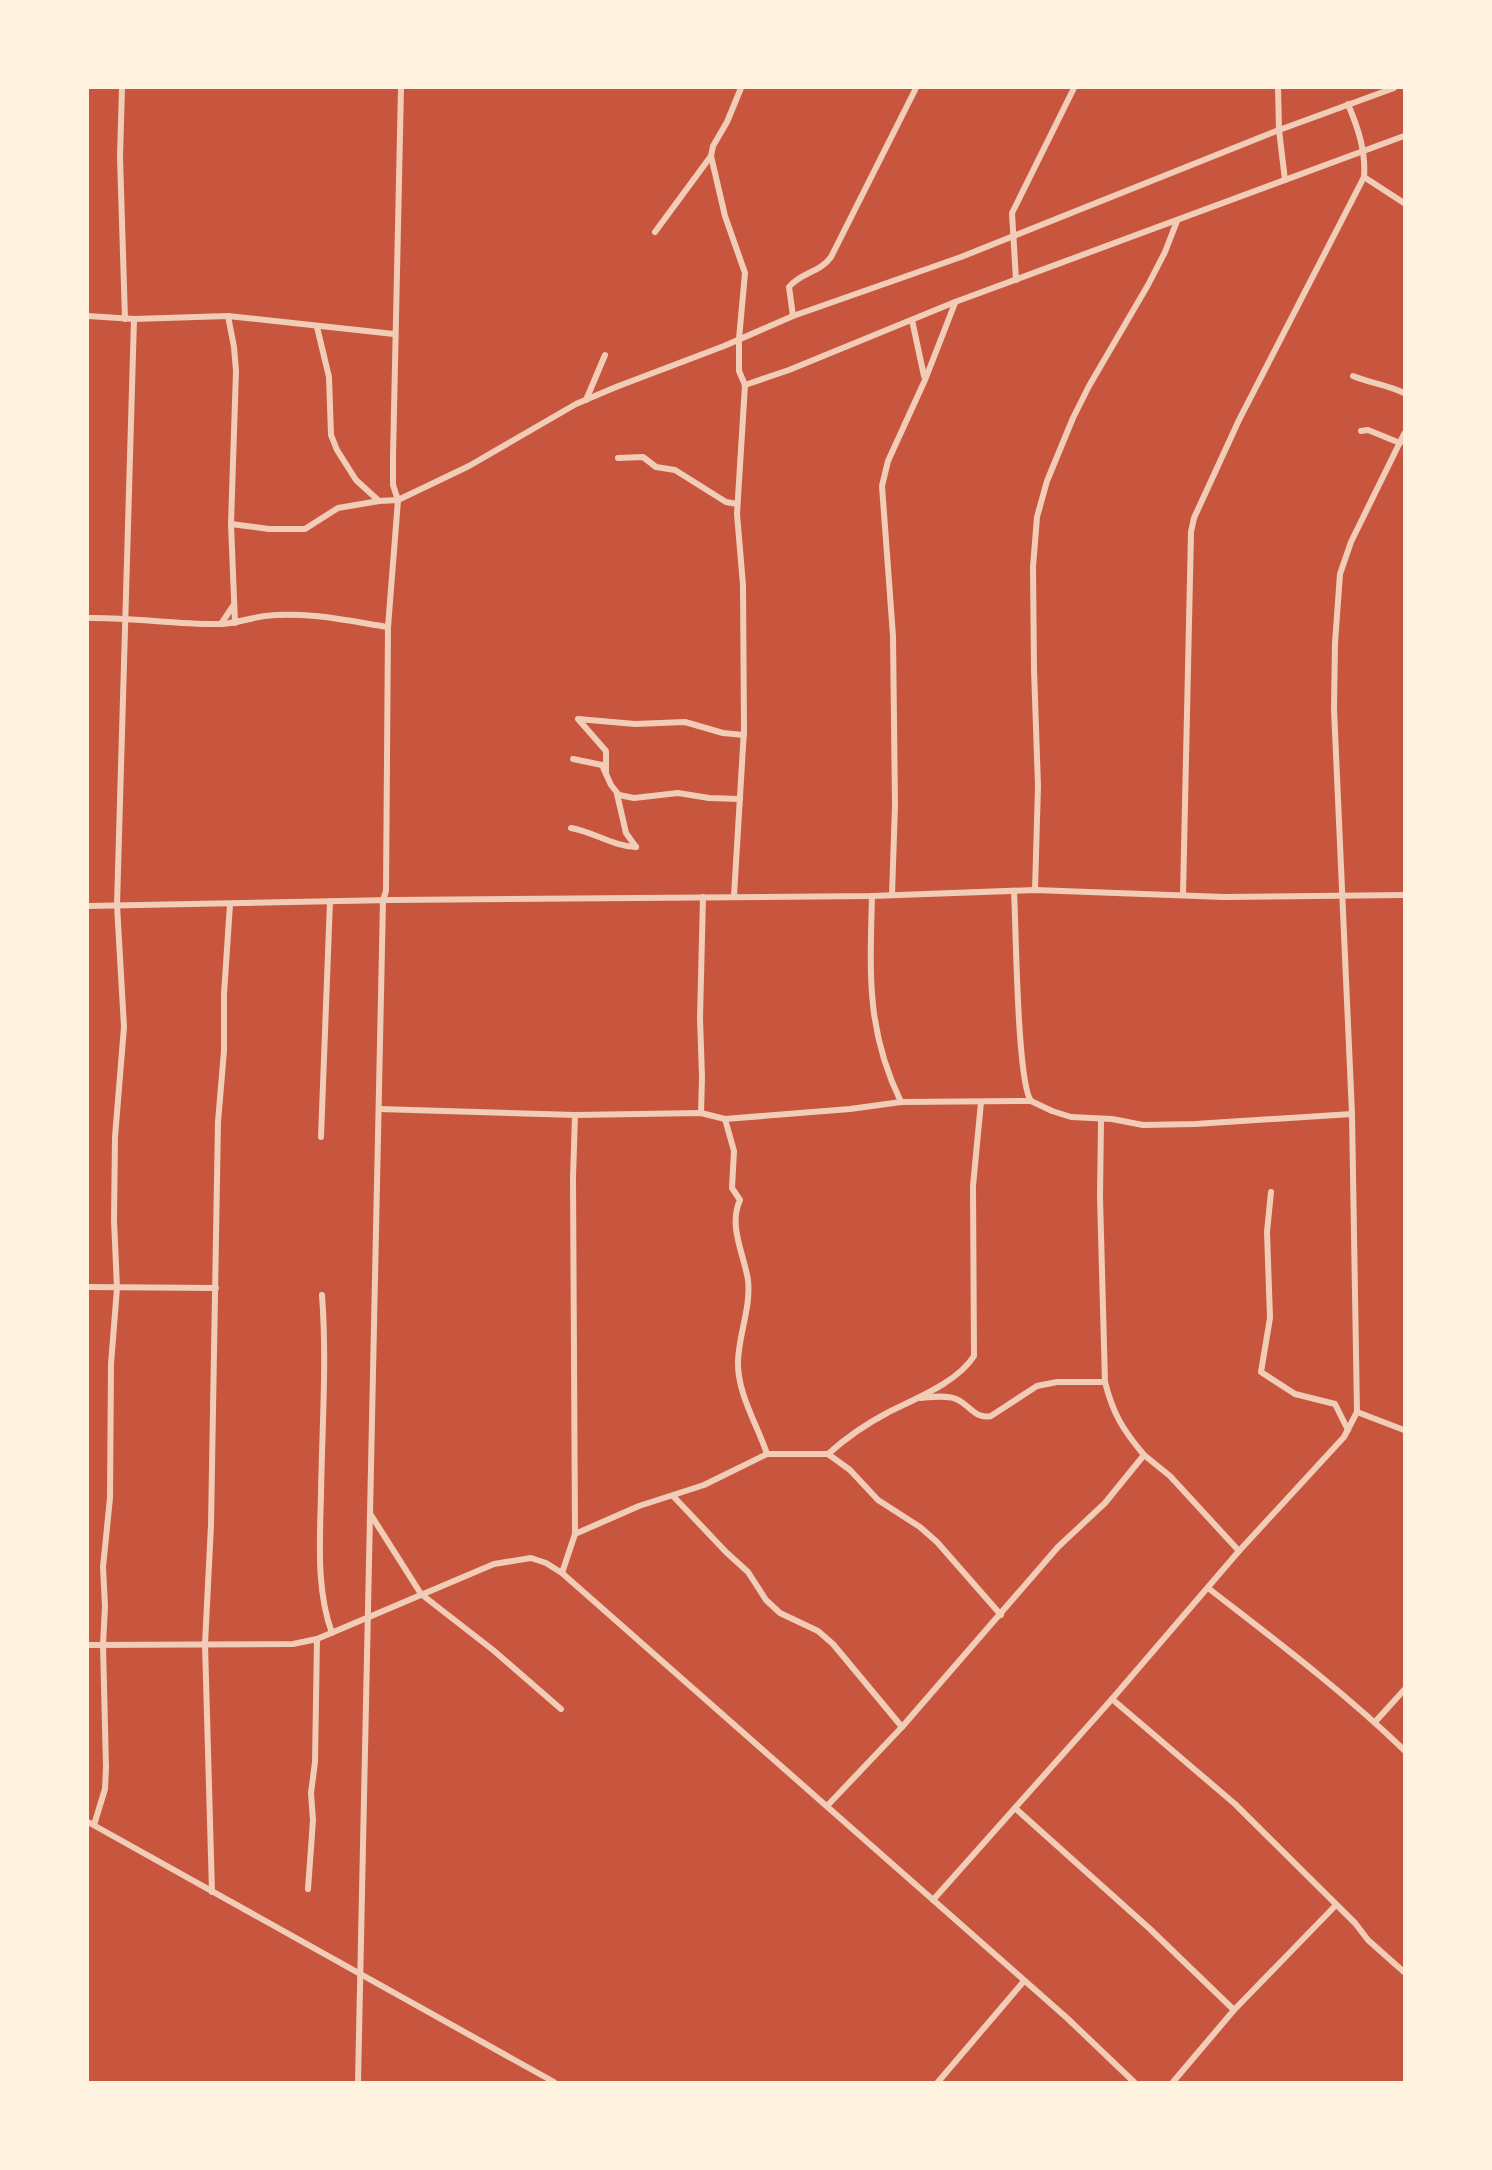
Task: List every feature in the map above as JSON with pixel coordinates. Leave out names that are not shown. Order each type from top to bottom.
[{"type":"street","points":[[122,88],[120,157],[125,319]]},
{"type":"street","points":[[358,2082],[383,900],[386,891],[388,627],[398,500],[394,485],[393,457],[401,88]]},
{"type":"street","points":[[734,896],[744,735],[743,586],[737,504],[744,384],[739,371],[739,340],[745,273],[725,216],[711,156],[713,146],[727,122],[741,88]]},
{"type":"street","points":[[793,316],[789,287],[800,277],[823,268],[831,257],[916,88]]},
{"type":"street","points":[[1016,280],[1012,212],[1074,88]]},
{"type":"street","points":[[1279,88],[1279,130],[1285,180]]},
{"type":"street","points":[[231,524],[269,529],[305,529],[338,508],[398,500],[469,466],[586,400],[793,316],[961,257],[1279,130],[1394,88]]},
{"type":"street","points":[[1183,895],[1190,546],[1194,518],[1240,421],[1364,177],[1359,130],[1348,104]]},
{"type":"street","points":[[744,384],[789,370],[955,302],[1405,136]]},
{"type":"street","points":[[655,232],[711,156]]},
{"type":"street","points":[[1364,177],[1405,202]]},
{"type":"street","points":[[1035,890],[1038,786],[1033,567],[1037,517],[1047,481],[1073,418],[1148,285],[1177,221]]},
{"type":"street","points":[[892,895],[895,805],[893,636],[882,486],[888,461],[925,380],[955,302]]},
{"type":"street","points":[[88,316],[125,319],[228,316],[394,334]]},
{"type":"street","points":[[228,316],[236,371],[231,524],[235,623]]},
{"type":"street","points":[[134,319],[117,905],[124,1027],[115,1137],[117,1288],[111,1364],[110,1498],[103,1567],[105,1790],[91,1823],[554,2082]]},
{"type":"street","points":[[912,320],[925,380]]},
{"type":"street","points":[[317,327],[329,377],[331,435],[343,462],[356,480],[379,501]]},
{"type":"street","points":[[586,400],[604,355]]},
{"type":"street","points":[[1353,376],[1405,393]]},
{"type":"street","points":[[1361,431],[1368,430],[1400,443]]},
{"type":"street","points":[[933,1900],[1348,1430],[1357,1412],[1352,1114],[1334,709],[1335,643],[1340,574],[1351,542],[1405,434]]},
{"type":"street","points":[[618,457],[643,457],[656,467],[675,470],[726,502],[737,504]]},
{"type":"street","points":[[221,624],[234,604]]},
{"type":"street","points":[[88,618],[126,617],[221,624],[265,616],[289,616],[348,620],[388,627]]},
{"type":"street","points":[[606,774],[606,751],[578,719],[635,724],[685,722],[723,733],[744,735]]},
{"type":"street","points":[[571,828],[586,830],[619,846],[636,847],[626,833],[617,792],[602,765],[573,759]]},
{"type":"street","points":[[617,792],[634,798],[678,793],[740,799]]},
{"type":"street","points":[[88,906],[383,900],[872,896],[1035,890],[1224,897],[1405,895]]},
{"type":"street","points":[[1014,891],[1022,1047],[1029,1099]]},
{"type":"street","points":[[872,896],[871,985],[874,1019],[888,1075],[901,1102]]},
{"type":"street","points":[[701,1113],[703,897]]},
{"type":"street","points":[[321,1137],[330,901]]},
{"type":"street","points":[[212,1892],[205,1644],[211,1525],[218,1122],[230,904]]},
{"type":"street","points":[[379,1109],[454,1109],[575,1115],[701,1113],[725,1119],[901,1102],[1029,1099],[1071,1117],[1112,1119],[1143,1125],[1195,1125],[1352,1114]]},
{"type":"street","points":[[828,1454],[860,1429],[919,1398],[957,1373],[974,1356],[973,1186],[981,1102]]},
{"type":"street","points":[[562,1573],[575,1534],[575,1115]]},
{"type":"street","points":[[725,1119],[734,1151],[732,1188],[740,1200],[736,1209],[739,1249],[748,1278],[748,1303],[738,1364],[747,1406],[767,1454]]},
{"type":"street","points":[[1101,1120],[1100,1196],[1105,1382],[1111,1408],[1122,1429],[1144,1455],[1170,1476],[1239,1551]]},
{"type":"street","points":[[1271,1192],[1267,1233],[1270,1318],[1261,1372],[1295,1394],[1335,1404],[1348,1430]]},
{"type":"street","points":[[88,1287],[216,1288]]},
{"type":"street","points":[[322,1295],[325,1332],[320,1530],[323,1603],[332,1633]]},
{"type":"street","points":[[919,1398],[958,1399],[984,1418],[1037,1386],[1056,1381],[1105,1382]]},
{"type":"street","points":[[1357,1412],[1405,1430]]},
{"type":"street","points":[[575,1534],[639,1506],[713,1481],[767,1454],[828,1454],[850,1470],[878,1500],[920,1527],[937,1542],[1001,1615]]},
{"type":"street","points":[[828,1805],[902,1727],[1058,1547],[1105,1503],[1144,1455]]},
{"type":"street","points":[[673,1496],[748,1572],[766,1600],[780,1613],[818,1631],[833,1644],[902,1727]]},
{"type":"street","points":[[370,1514],[421,1594],[493,1650],[561,1709]]},
{"type":"street","points":[[88,1645],[293,1644],[317,1639],[494,1564],[531,1558],[547,1563],[562,1573],[828,1805],[1067,2018],[1134,2082]]},
{"type":"street","points":[[1208,1588],[1304,1662],[1405,1750]]},
{"type":"street","points":[[308,1889],[313,1821],[317,1639]]},
{"type":"street","points":[[1375,1722],[1405,1690]]},
{"type":"street","points":[[1112,1699],[1235,1804],[1336,1905],[1367,1940],[1405,1972]]},
{"type":"street","points":[[1015,1808],[1150,1929],[1234,2010]]},
{"type":"street","points":[[1173,2082],[1234,2010],[1336,1905]]},
{"type":"street","points":[[938,2082],[1024,1981]]}]
